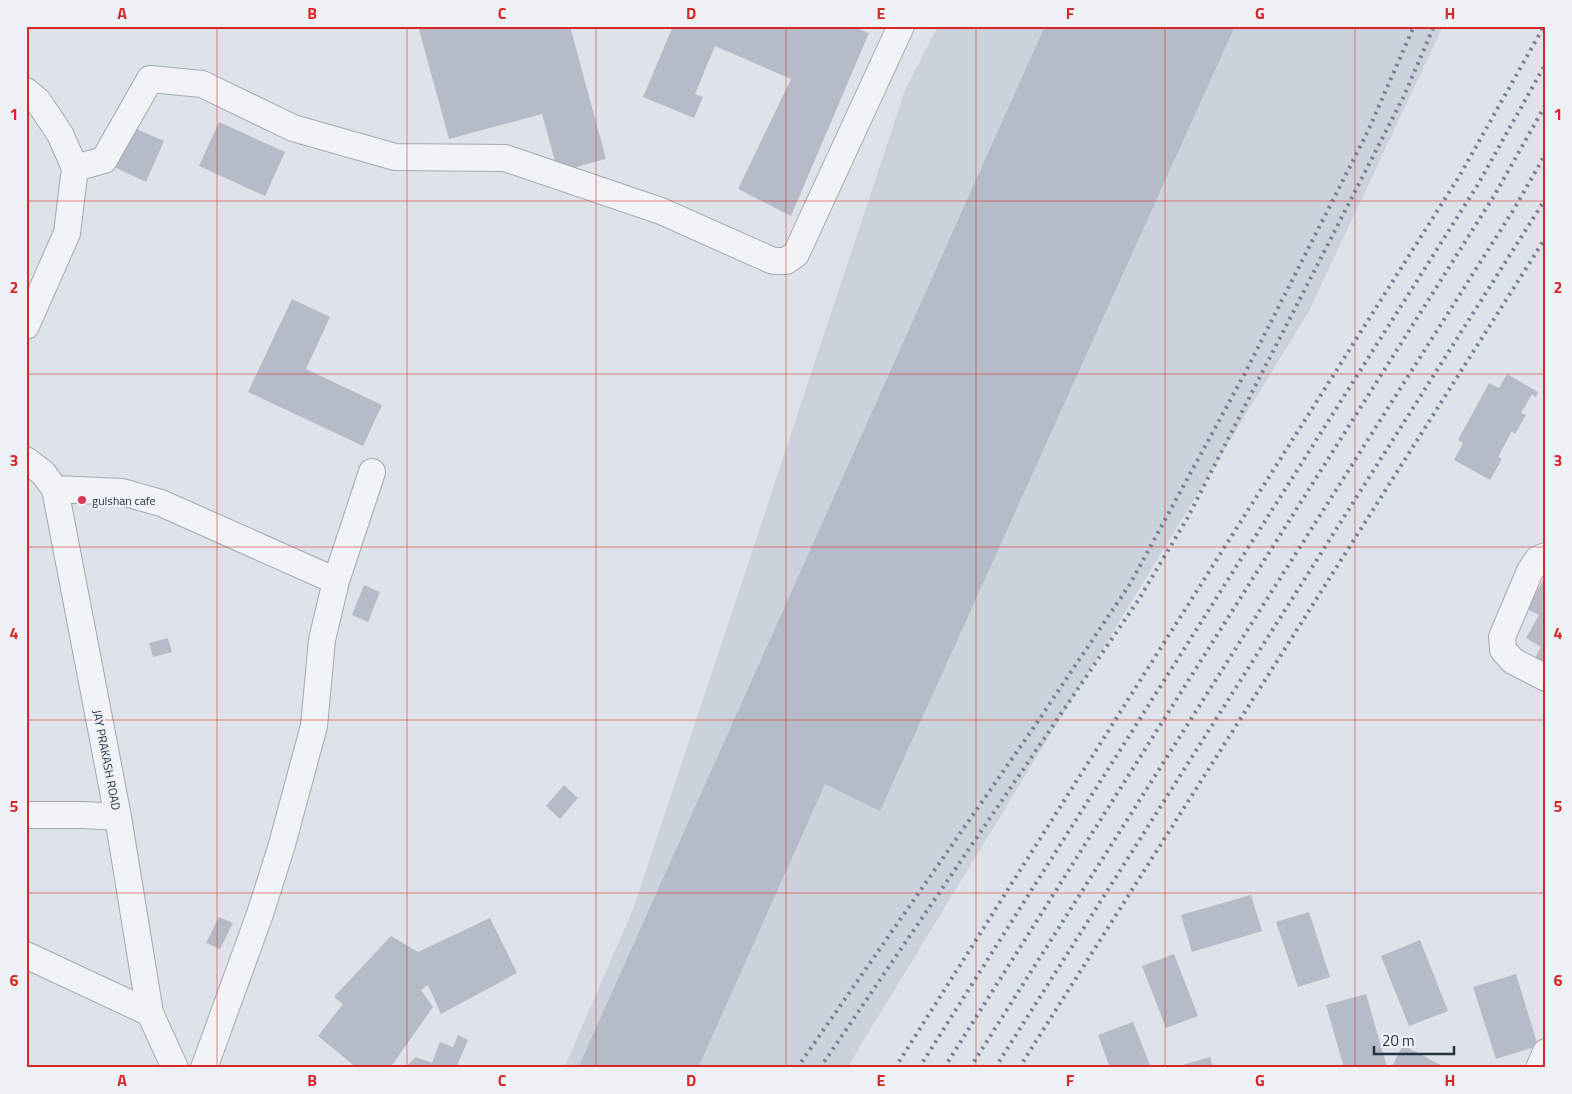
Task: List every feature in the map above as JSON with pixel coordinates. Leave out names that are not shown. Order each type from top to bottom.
[{"type":"street","points":[[75,168],[104,160],[150,79],[202,84],[293,128],[395,157],[505,158],[660,211],[773,261],[786,261],[796,254],[897,28]]},
{"type":"street","points":[[26,91],[38,100],[60,134],[75,168],[67,233],[34,290],[26,326]]},
{"type":"street","name":"JAY PRAKASH ROAD","points":[[26,460],[43,473],[55,489],[118,817],[150,1013],[175,1068]]},
{"type":"street","points":[[204,1068],[260,914],[281,848],[314,726],[322,640],[336,581],[372,472]]},
{"type":"street","points":[[55,489],[122,492],[161,502],[336,581]]},
{"type":"street","points":[[1546,556],[1538,558],[1530,571],[1502,637],[1503,650],[1513,661],[1546,678]]},
{"type":"street","points":[[26,815],[118,817]]},
{"type":"street","points":[[26,955],[150,1013]]},
{"type":"street","points":[[1539,1068],[1546,1052]]},
{"type":"shaded area","points":[[938,26],[1443,26],[1309,311],[848,1068],[564,1068],[634,907],[905,90]]},
{"type":"building","points":[[418,26],[570,26],[606,159],[558,172],[542,114],[449,139]]},
{"type":"building","points":[[673,26],[851,26],[869,33],[791,216],[738,189],[791,79],[715,46],[695,94],[703,97],[694,118],[643,97]]},
{"type":"building","points":[[1045,26],[1235,26],[880,811],[825,784],[698,1068],[578,1068]]},
{"type":"building","points":[[219,122],[285,152],[265,196],[199,166]]},
{"type":"building","points":[[130,126],[164,141],[146,182],[112,166]]},
{"type":"building","points":[[292,299],[330,317],[306,369],[382,405],[363,446],[248,392]]},
{"type":"building","points":[[1507,374],[1538,392],[1536,397],[1532,394],[1521,413],[1526,415],[1515,434],[1512,431],[1498,457],[1502,459],[1490,480],[1454,460],[1463,443],[1458,440],[1489,383],[1499,388]]},
{"type":"building","points":[[1546,575],[1546,665],[1535,658],[1541,647],[1526,638],[1539,615],[1527,609]]},
{"type":"building","points":[[364,585],[380,592],[368,622],[352,615]]},
{"type":"building","points":[[168,638],[172,652],[153,657],[149,643]]},
{"type":"building","points":[[564,785],[578,798],[560,819],[546,806]]},
{"type":"building","points":[[1251,895],[1262,931],[1192,952],[1181,915]]},
{"type":"building","points":[[1309,912],[1330,977],[1298,987],[1276,922]]},
{"type":"building","points":[[219,917],[233,923],[220,949],[206,943]]},
{"type":"building","points":[[490,918],[517,973],[441,1014],[428,985],[421,990],[433,1007],[390,1068],[357,1068],[318,1036],[343,1004],[334,997],[391,936],[418,952]]},
{"type":"building","points":[[1420,940],[1448,1011],[1409,1026],[1381,956]]},
{"type":"building","points":[[1174,954],[1198,1016],[1166,1028],[1142,966]]},
{"type":"building","points":[[1516,974],[1538,1046],[1496,1059],[1473,987]]},
{"type":"building","points":[[1366,994],[1387,1067],[1344,1068],[1326,1005]]},
{"type":"building","points":[[1133,1022],[1151,1068],[1110,1068],[1098,1035]]},
{"type":"building","points":[[458,1035],[468,1040],[456,1068],[404,1068],[416,1057],[432,1063],[440,1042],[453,1047]]},
{"type":"building","points":[[1403,1045],[1446,1068],[1391,1068]]},
{"type":"building","points":[[1210,1057],[1213,1068],[1176,1068],[1176,1067]]},
{"type":"railway","points":[[797,1068],[1034,727],[1130,584],[1244,375],[1368,131],[1414,26]]},
{"type":"railway","points":[[820,1068],[1139,599],[1188,517],[1404,96],[1434,26]]},
{"type":"railway","points":[[895,1068],[1460,175],[1544,26]]},
{"type":"railway","points":[[919,1068],[1477,186],[1546,63]]},
{"type":"railway","points":[[944,1068],[1494,196],[1546,104]]},
{"type":"railway","points":[[970,1068],[1514,209],[1546,153]]},
{"type":"railway","points":[[995,1068],[1546,198]]},
{"type":"railway","points":[[1019,1068],[1546,237]]},
{"type":"place","name":"gulshan cafe","points":[[82,500]]}]
